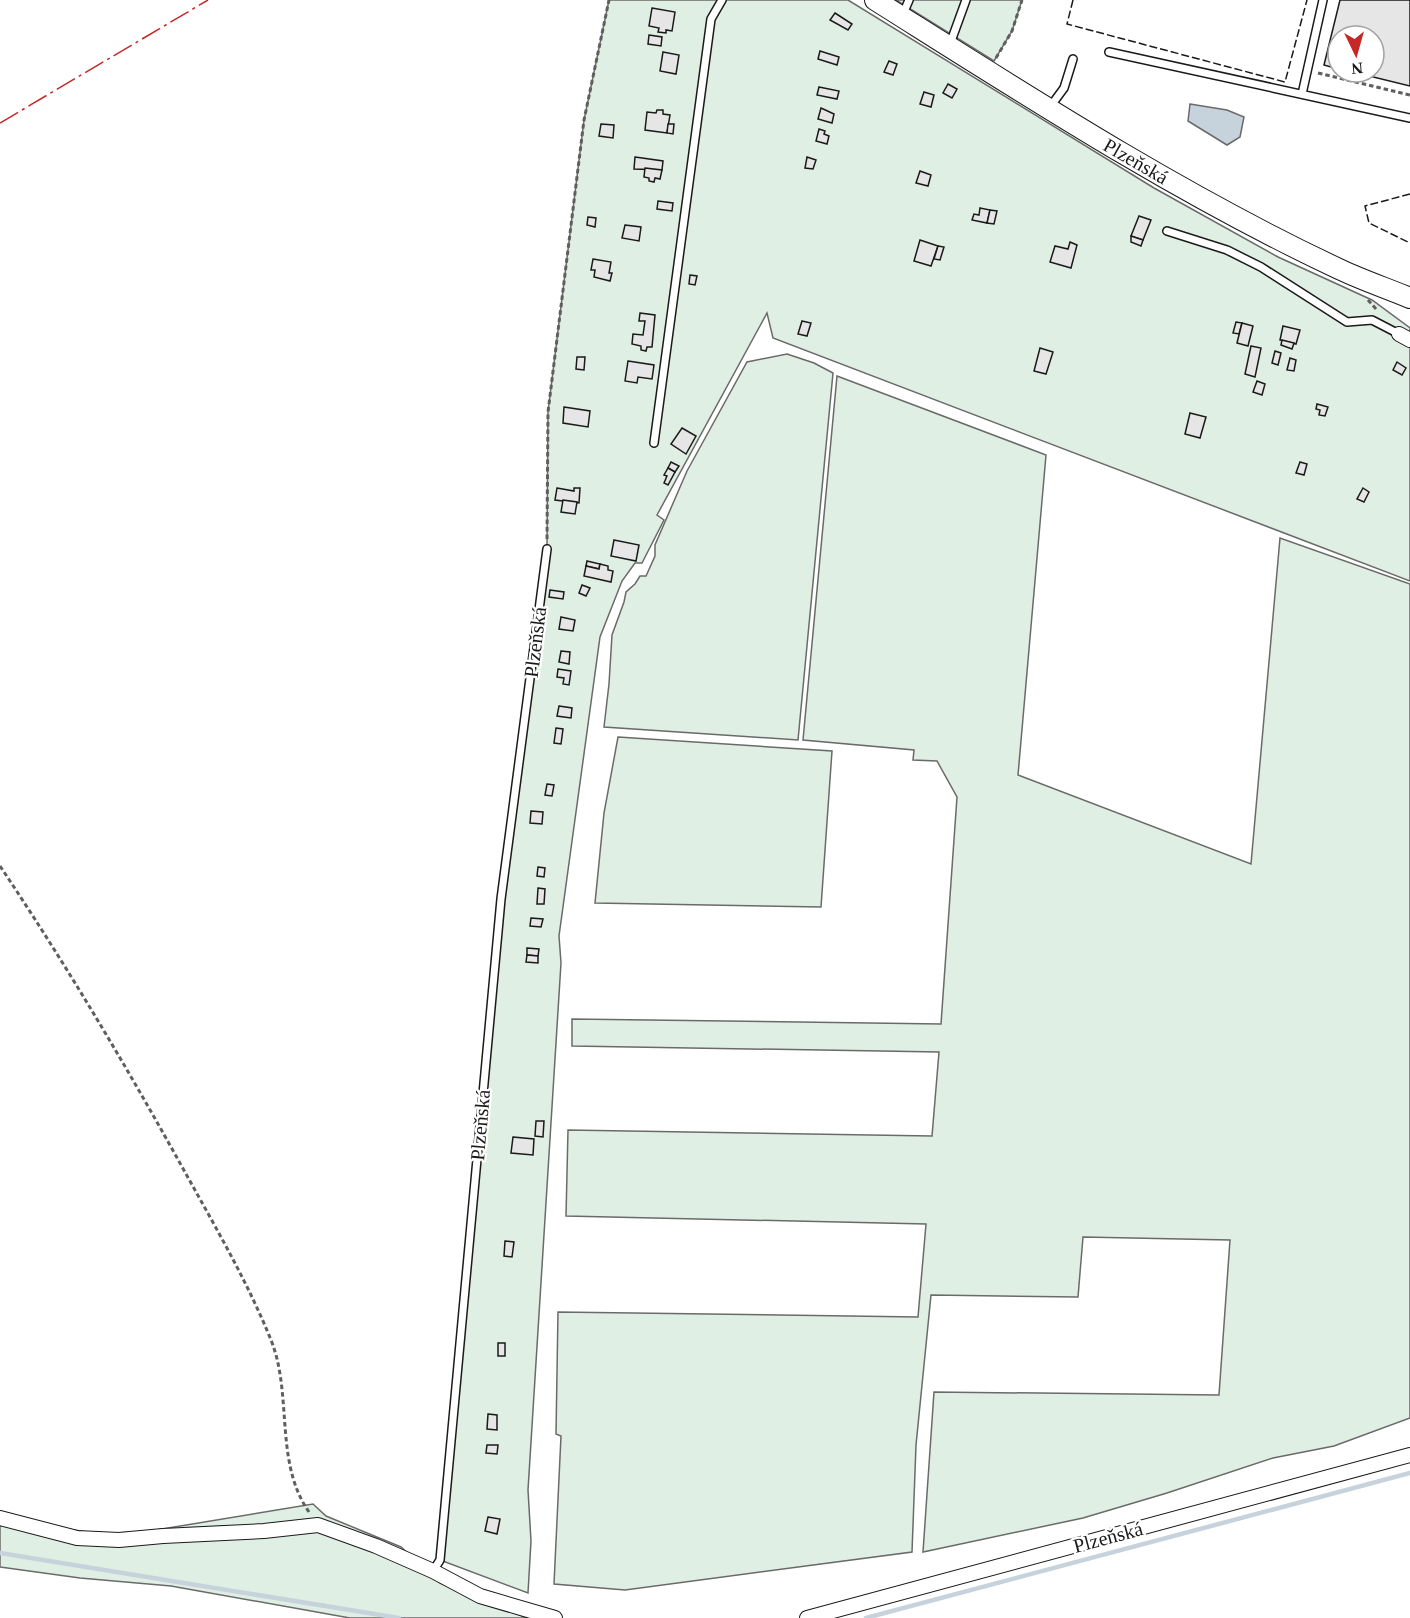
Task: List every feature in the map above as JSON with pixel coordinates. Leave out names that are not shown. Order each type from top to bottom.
[{"type":"main road","name":"Plzeňská","points":[[875,0],[906,8],[949,46],[1049,109],[1181,187],[1340,270],[1410,298]]},
{"type":"street","name":"Plzeňská","points":[[807,1618],[1410,1455]]},
{"type":"street","points":[[0,1518],[77,1538],[119,1540],[264,1531],[318,1525],[376,1546],[433,1571],[480,1596],[555,1618]]},
{"type":"lane","points":[[654,443],[711,19],[722,0]]},
{"type":"lane","points":[[949,46],[966,0]]},
{"type":"lane","points":[[1302,94],[1323,0]]},
{"type":"lane","points":[[1109,52],[1410,118]]},
{"type":"lane","points":[[1049,109],[1064,88],[1073,59]]},
{"type":"lane","points":[[1167,231],[1227,250],[1261,267],[1347,322],[1371,320],[1404,337]]},
{"type":"lane","name":"Plzeňská","points":[[433,1571],[440,1560],[501,899],[547,549]]},
{"type":"path","points":[[547,549],[548,412],[584,120],[609,0]]},
{"type":"path","points":[[989,71],[1012,31],[1022,0]]},
{"type":"path","points":[[1307,70],[1410,95]]},
{"type":"path","points":[[0,866],[44,931],[134,1080],[257,1308],[272,1342],[280,1371],[290,1472],[302,1502],[318,1525]]},
{"type":"green space","points":[[609,0],[848,0],[1154,188],[1278,257],[1372,300],[1410,328],[1410,581],[773,338],[767,313],[657,515],[664,520],[642,563],[635,563],[622,581],[600,637],[559,936],[561,963],[528,1490],[531,1541],[528,1593],[440,1560],[501,899],[547,549],[548,412],[584,120]]},
{"type":"green space","points":[[896,0],[1022,0],[1012,31],[994,61]]},
{"type":"green space","points":[[787,354],[814,363],[833,373],[798,740],[604,727],[612,635],[626,592],[640,576],[646,576],[655,556],[655,545],[687,471],[747,362]]},
{"type":"green space","points":[[837,376],[1046,455],[1018,775],[1251,864],[1280,538],[1410,584],[1410,1418],[1334,1446],[1273,1458],[1083,1518],[923,1552],[934,1392],[1219,1395],[1230,1240],[1083,1237],[1078,1297],[931,1295],[916,1445],[912,1552],[625,1590],[554,1584],[561,1436],[556,1434],[558,1312],[918,1317],[926,1224],[566,1216],[568,1130],[932,1136],[939,1052],[572,1046],[572,1019],[941,1024],[957,797],[937,761],[913,760],[914,750],[803,740]]},
{"type":"green space","points":[[618,737],[832,751],[821,907],[595,903],[604,813]]},
{"type":"green space","points":[[313,1504],[326,1516],[401,1547],[440,1583],[527,1618],[350,1618],[171,1586],[80,1578],[0,1567],[0,1511],[61,1528],[100,1534],[150,1531]]},
{"type":"shaded area","points":[[1190,104],[1227,110],[1244,117],[1240,137],[1227,145],[1188,121]]},
{"type":"building","points":[[1340,0],[1410,0],[1410,86],[1386,80],[1386,24],[1334,24]]},
{"type":"building","points":[[652,8],[675,12],[672,31],[658,32],[659,28],[649,26]]},
{"type":"building","points":[[835,13],[852,24],[848,30],[830,20]]},
{"type":"building","points":[[649,35],[662,37],[661,46],[648,44]]},
{"type":"building","points":[[820,51],[839,57],[837,65],[818,59]]},
{"type":"building","points":[[663,52],[679,55],[676,74],[660,71]]},
{"type":"building","points":[[889,61],[897,64],[893,75],[884,72]]},
{"type":"building","points":[[948,84],[957,89],[952,98],[943,93]]},
{"type":"building","points":[[819,87],[839,91],[837,99],[817,95]]},
{"type":"building","points":[[924,92],[934,95],[931,107],[920,104]]},
{"type":"building","points":[[821,108],[834,114],[832,123],[818,119]]},
{"type":"building","points":[[657,110],[663,110],[663,114],[670,115],[667,133],[645,130],[647,112],[656,113]]},
{"type":"building","points":[[601,124],[614,125],[613,138],[599,136]]},
{"type":"building","points":[[668,124],[674,124],[673,134],[667,133]]},
{"type":"building","points":[[819,129],[825,131],[824,134],[829,136],[827,144],[816,141]]},
{"type":"building","points":[[635,157],[663,161],[662,170],[634,169]]},
{"type":"building","points":[[807,157],[816,160],[813,169],[805,168]]},
{"type":"building","points":[[645,168],[662,170],[660,179],[655,178],[654,182],[649,181],[649,178],[644,177]]},
{"type":"building","points":[[920,171],[931,175],[928,186],[916,183]]},
{"type":"building","points":[[658,201],[673,203],[672,211],[657,209]]},
{"type":"building","points":[[980,208],[990,210],[987,223],[972,220],[974,214],[979,215]]},
{"type":"building","points":[[990,210],[997,211],[994,224],[987,223]]},
{"type":"building","points":[[1139,216],[1151,220],[1143,240],[1131,236]]},
{"type":"building","points":[[588,217],[596,218],[595,227],[587,225]]},
{"type":"building","points":[[625,225],[641,227],[639,241],[622,238]]},
{"type":"building","points":[[1131,236],[1143,240],[1141,246],[1131,242]]},
{"type":"building","points":[[920,240],[938,246],[931,266],[914,261]]},
{"type":"building","points":[[1070,242],[1077,245],[1071,268],[1050,262],[1055,246],[1068,249]]},
{"type":"building","points":[[938,246],[944,247],[940,260],[934,259]]},
{"type":"building","points":[[593,259],[611,262],[610,281],[594,277],[595,270],[591,270]]},
{"type":"building","points":[[690,275],[697,276],[695,285],[689,284]]},
{"type":"building","points":[[640,313],[655,315],[652,347],[647,347],[646,351],[641,350],[641,346],[632,344],[633,334],[643,335],[645,321],[639,321]]},
{"type":"building","points":[[802,321],[811,323],[807,336],[798,334]]},
{"type":"building","points":[[1236,322],[1242,323],[1239,334],[1233,333]]},
{"type":"building","points":[[1242,323],[1253,326],[1248,346],[1237,343]]},
{"type":"building","points":[[1283,326],[1300,330],[1296,344],[1280,340]]},
{"type":"building","points":[[1282,340],[1294,343],[1292,349],[1281,345]]},
{"type":"building","points":[[1251,346],[1261,348],[1255,377],[1245,374]]},
{"type":"building","points":[[1040,348],[1053,352],[1046,374],[1034,371]]},
{"type":"building","points":[[1275,351],[1281,353],[1278,365],[1272,363]]},
{"type":"building","points":[[577,357],[585,357],[584,370],[576,369]]},
{"type":"building","points":[[1290,358],[1296,360],[1294,371],[1287,370]]},
{"type":"building","points":[[628,361],[654,365],[652,379],[638,377],[637,383],[625,381]]},
{"type":"building","points":[[1397,362],[1406,368],[1402,375],[1393,370]]},
{"type":"building","points":[[1257,381],[1265,384],[1262,395],[1253,392]]},
{"type":"building","points":[[1317,404],[1328,407],[1325,416],[1319,415],[1320,410],[1316,409]]},
{"type":"building","points":[[564,407],[590,411],[588,427],[563,423]]},
{"type":"building","points":[[1190,413],[1206,417],[1200,438],[1185,434]]},
{"type":"building","points":[[682,428],[696,436],[686,454],[671,444]]},
{"type":"building","points":[[671,462],[679,466],[675,472],[668,468]]},
{"type":"building","points":[[1300,462],[1307,464],[1304,475],[1296,473]]},
{"type":"building","points":[[668,468],[675,472],[668,485],[664,483],[667,476],[664,475]]},
{"type":"building","points":[[557,488],[574,491],[574,488],[580,488],[579,503],[555,500]]},
{"type":"building","points":[[1363,488],[1369,492],[1364,502],[1357,499]]},
{"type":"building","points":[[563,500],[577,502],[575,514],[561,512]]},
{"type":"building","points":[[614,540],[639,545],[636,561],[611,556]]},
{"type":"building","points":[[587,561],[600,564],[599,569],[586,566]]},
{"type":"building","points":[[600,564],[608,566],[608,570],[613,571],[611,582],[584,576],[586,566],[599,569]]},
{"type":"building","points":[[582,585],[590,588],[586,596],[579,593]]},
{"type":"building","points":[[550,590],[564,592],[563,599],[549,597]]},
{"type":"building","points":[[561,617],[575,620],[573,631],[559,629]]},
{"type":"building","points":[[561,651],[570,652],[569,664],[559,662]]},
{"type":"building","points":[[558,669],[571,671],[569,685],[563,684],[564,678],[557,677]]},
{"type":"building","points":[[559,706],[572,708],[571,718],[557,716]]},
{"type":"building","points":[[556,728],[563,729],[561,744],[554,743]]},
{"type":"building","points":[[547,784],[554,785],[552,796],[545,795]]},
{"type":"building","points":[[531,811],[543,812],[542,824],[530,823]]},
{"type":"building","points":[[538,867],[545,868],[544,877],[537,876]]},
{"type":"building","points":[[538,888],[545,889],[544,904],[537,904]]},
{"type":"building","points":[[531,918],[543,919],[541,927],[530,926]]},
{"type":"building","points":[[527,948],[539,949],[538,956],[527,955]]},
{"type":"building","points":[[527,955],[538,956],[538,963],[526,962]]},
{"type":"building","points":[[536,1121],[544,1121],[543,1137],[535,1136]]},
{"type":"building","points":[[513,1137],[534,1139],[533,1155],[511,1153]]},
{"type":"building","points":[[505,1241],[514,1242],[512,1257],[504,1256]]},
{"type":"building","points":[[498,1343],[505,1343],[505,1356],[498,1356]]},
{"type":"building","points":[[488,1414],[497,1415],[497,1430],[487,1429]]},
{"type":"building","points":[[487,1445],[498,1445],[497,1454],[486,1453]]},
{"type":"building","points":[[488,1517],[500,1519],[497,1534],[485,1531]]},
{"type":"waterway","points":[[866,1618],[1410,1473]]},
{"type":"waterway","points":[[0,1553],[399,1618]]},
{"type":"fence","points":[[1073,0],[1067,24],[1285,82],[1307,0]]},
{"type":"fence","points":[[1410,194],[1365,206],[1369,223],[1410,243]]},
{"type":"power","points":[[0,123],[208,0]]}]
